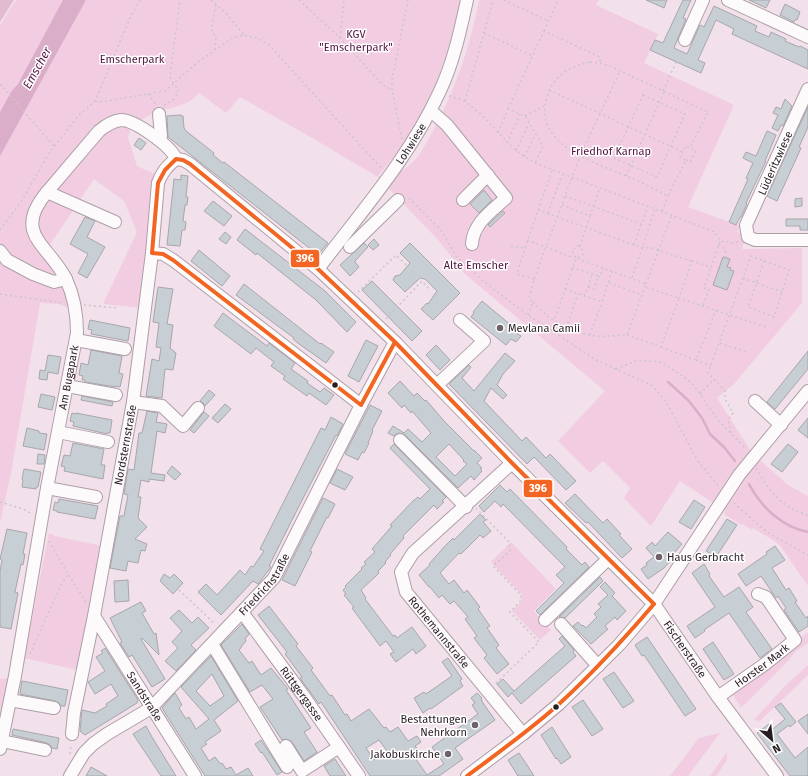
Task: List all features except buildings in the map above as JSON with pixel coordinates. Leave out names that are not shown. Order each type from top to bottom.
[{"type":"street","name":"Lohwiese","points":[[318,269],[388,180],[431,111],[440,92],[454,53],[467,0]]},
{"type":"street","points":[[685,40],[704,0]]},
{"type":"street","points":[[728,0],[808,37]]},
{"type":"street","name":"Lüderitzwiese","points":[[748,237],[746,225],[808,89]]},
{"type":"street","points":[[431,111],[447,125],[506,198],[479,223],[475,230],[472,244]]},
{"type":"street","points":[[158,139],[161,136],[159,114]]},
{"type":"street","name":"Am Bugapark","points":[[1,745],[47,488],[76,340],[77,326],[75,305],[66,278],[38,241],[34,232],[32,215],[39,202],[47,192],[99,131],[110,123],[121,120],[133,123],[158,139],[174,154],[176,159]]},
{"type":"street","name":"Nordsternstraße","points":[[72,734],[74,713],[94,616],[133,402],[152,253],[158,183],[162,173],[168,165],[176,159]]},
{"type":"street","name":"Fischerstraße","points":[[176,159],[190,164],[318,269],[351,299],[395,342],[512,463],[654,604],[718,697],[777,776]]},
{"type":"street","points":[[463,200],[488,175]]},
{"type":"street","points":[[47,192],[115,222]]},
{"type":"street","points":[[350,247],[402,198]]},
{"type":"street","points":[[748,237],[755,240],[808,240]]},
{"type":"street","points":[[0,251],[7,260],[33,274],[54,282],[66,278]]},
{"type":"street","points":[[152,253],[163,254],[173,260],[361,405]]},
{"type":"street","points":[[437,385],[484,341],[460,320]]},
{"type":"street","points":[[76,340],[125,349]]},
{"type":"street","name":"Friedrichstraße","points":[[70,776],[84,753],[93,744],[151,708],[274,578],[361,405],[395,342]]},
{"type":"street","points":[[67,386],[116,394]]},
{"type":"street","points":[[467,776],[524,734],[559,704],[598,666],[654,604],[726,495],[808,391]]},
{"type":"street","points":[[755,401],[781,424]]},
{"type":"street","points":[[133,402],[162,406],[183,426],[198,408]]},
{"type":"street","points":[[58,432],[108,442]]},
{"type":"street","points":[[400,440],[468,504]]},
{"type":"street","name":"Rothemannstraße","points":[[512,463],[413,553],[401,572],[406,592],[524,734]]},
{"type":"street","points":[[47,488],[96,497]]},
{"type":"street","points":[[545,620],[608,559]]},
{"type":"street","name":"Horster Mark","points":[[718,697],[765,664],[795,640],[766,597],[758,594]]},
{"type":"street","name":"Rüttgergasse","points":[[242,612],[303,695],[359,776]]},
{"type":"street","name":"Sandstraße","points":[[94,616],[195,776]]},
{"type":"street","points":[[562,624],[598,666]]},
{"type":"street","points":[[212,644],[287,767]]},
{"type":"street","points":[[10,700],[54,708]]},
{"type":"street","points":[[1,745],[45,750]]},
{"type":"street","points":[[286,746],[302,771],[339,748]]},
{"type":"path","points":[[0,230],[21,202],[49,152],[79,115],[95,101],[130,18],[140,0]]},
{"type":"path","points":[[159,114],[159,107],[174,100],[178,90],[170,77],[180,0]]},
{"type":"path","points":[[211,0],[226,12],[244,36]]},
{"type":"path","points":[[299,0],[340,38],[381,83],[392,90]]},
{"type":"path","points":[[340,38],[344,0]]},
{"type":"path","points":[[408,0],[392,80],[392,90],[401,138],[408,150]]},
{"type":"path","points":[[465,102],[493,0]]},
{"type":"path","points":[[504,0],[548,21]]},
{"type":"path","points":[[498,133],[558,0]]},
{"type":"path","points":[[215,50],[216,37],[211,29],[216,4]]},
{"type":"path","points":[[544,31],[600,57],[600,63]]},
{"type":"path","points":[[484,33],[533,56]]},
{"type":"path","points":[[95,101],[101,102],[165,91],[232,38],[244,36],[257,38],[269,45],[382,168],[388,180]]},
{"type":"path","points":[[626,176],[676,62]]},
{"type":"path","points":[[668,196],[580,156],[556,139],[549,128],[544,106],[549,90],[558,78],[567,70],[584,63],[600,63],[612,67],[708,112],[690,148]]},
{"type":"path","points":[[620,71],[571,178],[558,217],[534,279],[529,298],[547,316],[566,328],[598,336],[627,335],[712,366]]},
{"type":"path","points":[[0,84],[54,146]]},
{"type":"path","points":[[549,90],[683,152]]},
{"type":"path","points":[[440,92],[465,102],[479,113],[516,151],[524,158],[535,164],[672,214],[715,232],[720,242]]},
{"type":"path","points":[[148,94],[154,103]]},
{"type":"path","points":[[642,95],[685,114],[657,177],[614,158],[628,126],[642,95]]},
{"type":"path","points":[[525,116],[544,106]]},
{"type":"path","points":[[508,109],[525,116],[543,146],[535,164]]},
{"type":"path","points":[[507,143],[520,114]]},
{"type":"path","points":[[516,151],[529,123]]},
{"type":"path","points":[[524,158],[536,134]]},
{"type":"path","points":[[686,146],[690,148],[696,151],[690,162],[680,157],[686,146]]},
{"type":"path","points":[[662,211],[686,160]]},
{"type":"path","points":[[534,279],[517,274],[527,240],[552,170]]},
{"type":"path","points":[[548,213],[562,175]]},
{"type":"path","points":[[576,258],[581,257],[583,254],[580,246],[600,188]]},
{"type":"path","points":[[565,196],[642,224]]},
{"type":"path","points":[[402,198],[441,230],[456,256],[483,281],[528,316],[596,360],[651,385],[668,405],[697,460],[726,495],[762,528],[808,555]]},
{"type":"path","points":[[562,205],[590,216]]},
{"type":"path","points":[[634,245],[648,206]]},
{"type":"path","points":[[632,278],[655,209]]},
{"type":"path","points":[[538,210],[634,245],[660,250],[711,267]]},
{"type":"path","points":[[627,335],[660,250],[672,214]]},
{"type":"path","points":[[720,242],[736,243],[748,237]]},
{"type":"path","points":[[527,240],[646,284]]},
{"type":"path","points":[[703,305],[709,289],[704,288],[720,242]]},
{"type":"path","points":[[718,245],[725,249],[726,257]]},
{"type":"path","points":[[510,246],[525,248]]},
{"type":"path","points":[[576,258],[572,251],[576,246],[580,246]]},
{"type":"path","points":[[351,299],[396,255],[430,290]]},
{"type":"path","points":[[731,433],[728,420],[733,413],[725,399],[725,391],[708,373],[712,366],[751,256],[789,270],[774,317],[748,307],[764,261]]},
{"type":"path","points":[[554,321],[576,258]]},
{"type":"path","points":[[662,347],[692,261]]},
{"type":"path","points":[[572,268],[598,276]]},
{"type":"path","points":[[588,287],[594,289],[598,276],[600,277],[603,268]]},
{"type":"path","points":[[590,335],[612,271]]},
{"type":"path","points":[[584,296],[592,274]]},
{"type":"path","points":[[743,278],[782,292]]},
{"type":"path","points":[[379,326],[422,281]]},
{"type":"path","points":[[609,283],[642,295]]},
{"type":"path","points":[[645,287],[766,327]]},
{"type":"path","points":[[565,289],[602,302]]},
{"type":"path","points":[[0,294],[75,305],[118,308]]},
{"type":"path","points":[[566,328],[578,294]]},
{"type":"path","points":[[528,316],[533,302]]},
{"type":"path","points":[[696,360],[716,310]]},
{"type":"path","points":[[720,343],[748,353]]},
{"type":"path","points":[[616,369],[638,360],[661,362],[692,383],[719,421],[748,452],[774,496],[793,510],[808,515]]},
{"type":"path","points":[[700,395],[714,379]]},
{"type":"path","points":[[0,502],[23,509],[31,514],[41,528]]},
{"type":"path","points":[[468,504],[509,542],[510,551],[493,566],[521,595],[520,602],[510,612],[539,642],[488,690]]},
{"type":"path","points":[[49,542],[94,616]]},
{"type":"path","points":[[29,656],[59,589],[68,574]]},
{"type":"path","points":[[179,590],[223,632]]},
{"type":"green space","points":[[16,0],[460,0],[445,59],[430,97],[421,115],[397,153],[378,176],[388,180],[415,160],[442,114],[456,82],[467,50],[479,0],[599,0],[596,5],[658,34],[644,63],[734,105],[688,207],[740,226],[737,232],[746,236],[742,249],[802,248],[802,303],[734,384],[717,398],[752,453],[788,485],[808,496],[808,586],[779,544],[753,528],[752,530],[743,524],[741,525],[724,514],[725,511],[680,481],[651,526],[624,498],[630,488],[603,461],[590,473],[558,441],[605,391],[466,275],[439,241],[378,177],[240,97],[226,113],[199,93],[189,102],[147,116],[130,130],[128,138],[137,166],[157,175],[141,308],[103,304],[137,232],[124,201],[94,179],[43,255],[66,289],[71,309],[59,304],[40,303],[11,473],[0,523],[0,25]]},
{"type":"green space","points":[[49,533],[55,536],[102,546],[78,670],[24,658]]},
{"type":"green space","points":[[511,542],[556,589],[534,611],[551,630],[540,640],[512,611],[521,602],[522,595],[491,562]]},
{"type":"green space","points":[[808,632],[808,643],[796,651],[741,708],[733,695]]},
{"type":"green space","points":[[808,665],[808,675],[760,721],[754,720],[784,687]]},
{"type":"green space","points":[[15,676],[0,749],[0,679]]},
{"type":"green space","points":[[720,733],[688,776],[670,776],[699,738]]},
{"type":"green space","points":[[727,752],[727,760],[716,776],[710,776]]},
{"type":"shaded area","points":[[0,0],[14,0],[0,22]]},
{"type":"water","name":"Emscher","points":[[63,0],[86,0],[0,156],[0,112],[11,92],[18,84]]},
{"type":"waterway","name":"Alte Emscher","points":[[668,382],[689,401],[702,418],[710,434],[724,447],[735,461]]},
{"type":"waterway","name":"Alte Emscher","points":[[749,484],[766,508],[773,515],[790,526],[808,532]]},
{"type":"transit line","name":"396","points":[[176,159],[183,160],[190,164],[318,269],[395,342],[512,463],[654,604]]},
{"type":"transit line","name":"396","points":[[152,253],[158,183],[165,170],[176,159]]},
{"type":"transit line","name":"396","points":[[152,253],[163,254],[173,260],[361,405]]},
{"type":"transit line","name":"396","points":[[361,405],[395,342]]},
{"type":"transit line","name":"396","points":[[467,776],[559,704],[608,656],[654,604]]},
{"type":"place","name":"Mevlana Camii","points":[[500,328]]},
{"type":"place","name":"Haus Gerbracht","points":[[659,557]]},
{"type":"place","name":"Bestattungen Nehrkorn","points":[[475,725]]},
{"type":"place","name":"Jakobuskirche","points":[[448,754]]},
{"type":"park label","name":"KGV \"Emscherpark\"","points":[[356,40]]},
{"type":"park label","name":"Emscherpark","points":[[132,59]]},
{"type":"park label","name":"Friedhof Karnap","points":[[611,151]]}]
